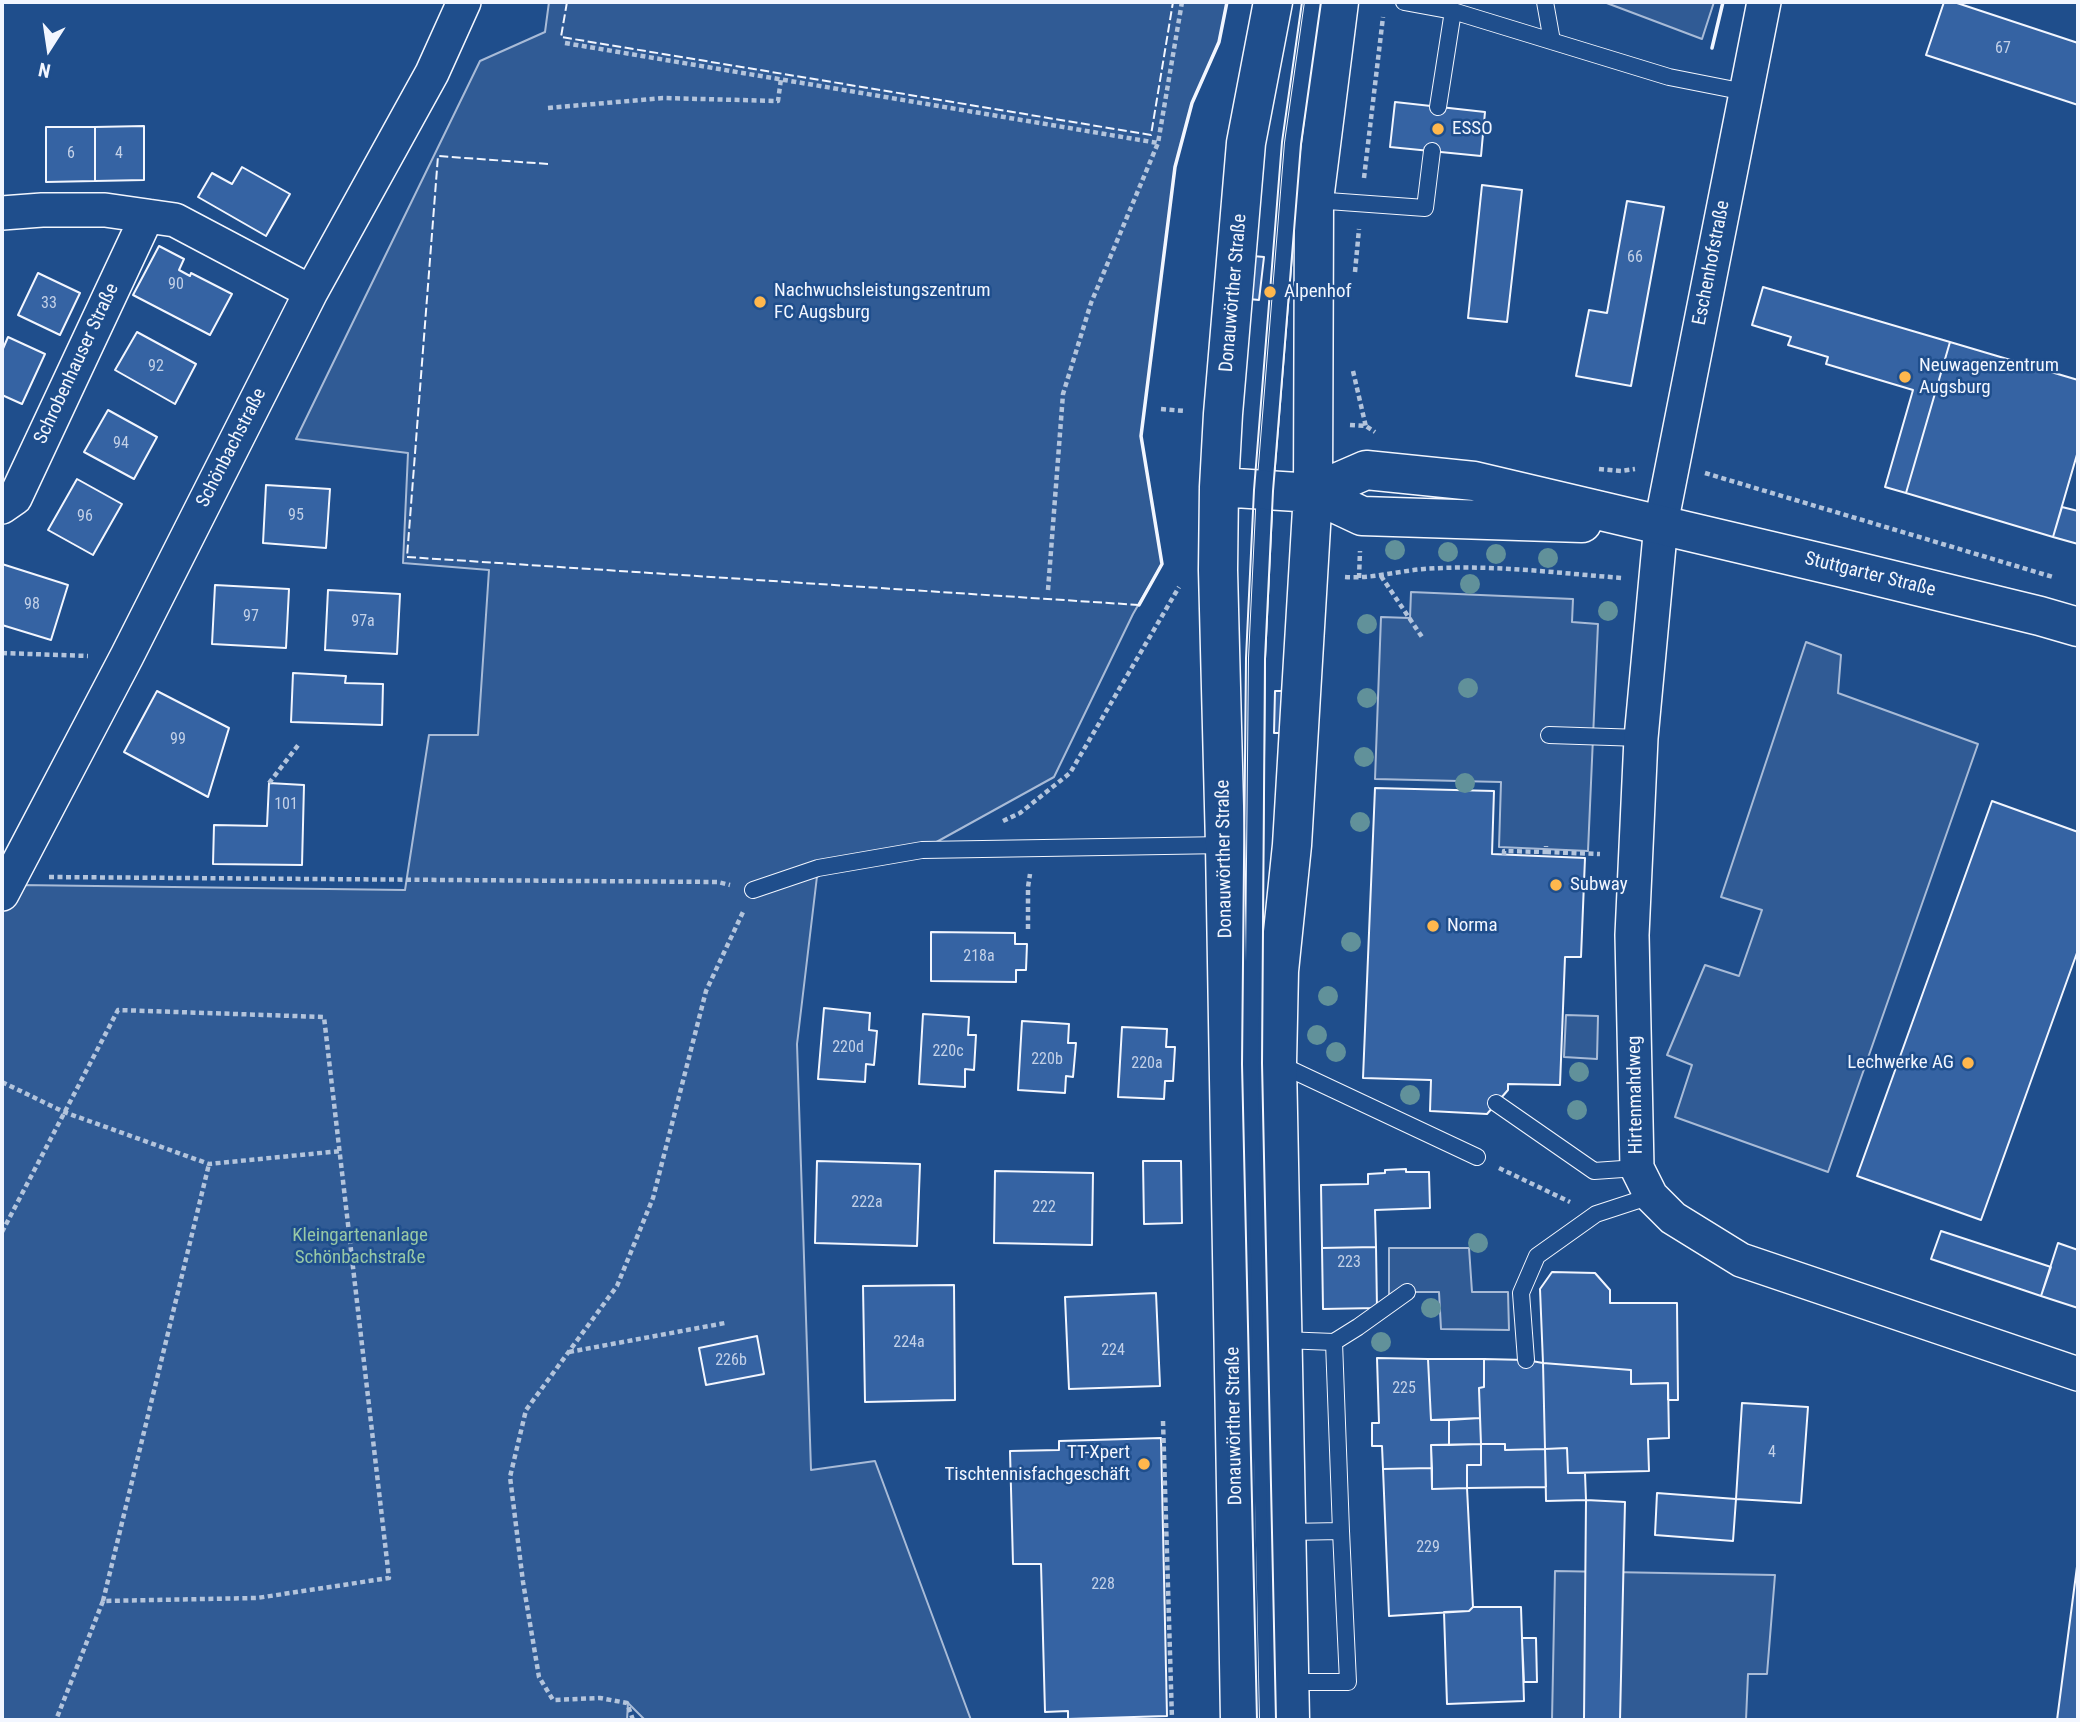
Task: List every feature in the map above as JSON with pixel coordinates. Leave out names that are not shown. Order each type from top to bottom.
[{"type":"main road","name":"Donauwörther Straße","points":[[1240,1720],[1218,570],[1219,487],[1246,143],[1273,2]]},
{"type":"main road","points":[[1290,1720],[1278,1063],[1279,971],[1292,845],[1313,494],[1314,200],[1339,2]]},
{"type":"main road","name":"Stuttgarter Straße","points":[[1313,494],[1366,470],[1474,481],[1661,524],[2078,627]]},
{"type":"main road","name":"Stuttgarter Straße","points":[[1219,487],[1313,494],[1362,516],[1661,524]]},
{"type":"street","name":"Schönbachstraße","points":[[5,882],[127,656],[311,292],[432,73],[464,2]]},
{"type":"street","name":"Eschenhofstraße","points":[[1661,524],[1764,2]]},
{"type":"street","points":[[2,213],[105,210],[175,220],[311,292]]},
{"type":"street","name":"Schrobenhauser Straße","points":[[2,507],[15,498],[147,216]]},
{"type":"street","name":"Hirtenmahdweg","points":[[1644,1182],[1632,935],[1640,738],[1661,524]]},
{"type":"street","points":[[1644,1182],[1673,1218],[1741,1260],[2078,1374]]},
{"type":"lane","points":[[1268,1720],[1253,1063],[1258,658],[1265,490],[1293,143],[1313,2]]},
{"type":"lane","points":[[1404,2],[1453,11],[1669,77],[1745,92]]},
{"type":"lane","points":[[1545,2],[1552,41]]},
{"type":"lane","points":[[1438,107],[1453,11]]},
{"type":"lane","points":[[1314,200],[1425,208],[1432,151]]},
{"type":"lane","points":[[1549,735],[1640,738]]},
{"type":"lane","points":[[753,890],[818,867],[922,850],[1225,845]]},
{"type":"lane","points":[[1278,1063],[1477,1157]]},
{"type":"lane","points":[[1496,1102],[1594,1171],[1644,1182]]},
{"type":"lane","points":[[1526,1360],[1521,1293],[1537,1256],[1644,1182]]},
{"type":"lane","points":[[1283,1340],[1334,1342],[1407,1292]]},
{"type":"lane","points":[[1289,1682],[1348,1682],[1334,1342]]},
{"type":"lane","points":[[1287,1532],[1341,1531]]},
{"type":"path","points":[[1048,590],[1063,394],[1091,303],[1158,143],[1182,2]]},
{"type":"path","points":[[1354,281],[1383,15]]},
{"type":"path","points":[[565,43],[1158,143]]},
{"type":"path","points":[[548,108],[663,98],[778,101],[782,79]]},
{"type":"path","points":[[1353,368],[1366,426],[1366,470]]},
{"type":"path","points":[[1674,464],[2065,580]]},
{"type":"path","points":[[1359,578],[1362,516]]},
{"type":"path","points":[[1307,575],[1359,578],[1424,569],[1513,569],[1656,580]]},
{"type":"path","points":[[1381,576],[1422,637]]},
{"type":"path","points":[[949,848],[1020,813],[1070,773],[1179,587]]},
{"type":"path","points":[[2,653],[127,656]]},
{"type":"path","points":[[269,783],[299,744]]},
{"type":"path","points":[[1546,846],[1546,852]]},
{"type":"path","points":[[1028,929],[1028,887],[1035,848]]},
{"type":"path","points":[[1504,855],[1504,851],[1636,856]]},
{"type":"path","points":[[5,882],[719,882],[753,890],[706,991],[653,1198],[617,1286],[526,1410],[510,1477],[523,1582],[539,1677],[554,1700],[600,1698],[627,1703],[633,1720]]},
{"type":"path","points":[[2,1232],[118,1010],[324,1017],[389,1578],[257,1598],[103,1601]]},
{"type":"path","points":[[2,1082],[64,1112],[209,1164],[341,1151]]},
{"type":"path","points":[[1477,1157],[1596,1214]]},
{"type":"path","points":[[56,1720],[103,1601],[209,1164]]},
{"type":"path","points":[[569,1352],[725,1323]]},
{"type":"path","points":[[1163,1421],[1172,1720]]},
{"type":"shaded area","name":"Kleingartenanlage Schönbachstraße","points":[[549,2],[1227,2],[1219,42],[1192,103],[1175,167],[1141,436],[1162,564],[1133,614],[1054,777],[922,850],[818,868],[797,1044],[811,1470],[875,1461],[971,1720],[645,1720],[628,1703],[627,1720],[2,1720],[2,913],[19,885],[405,890],[429,735],[478,735],[489,570],[403,563],[408,453],[296,439],[480,61],[545,32]]},
{"type":"shaded area","points":[[1604,2],[1714,2],[1702,39]]},
{"type":"shaded area","points":[[1411,592],[1573,599],[1572,622],[1598,624],[1588,851],[1499,847],[1501,782],[1375,779],[1381,617],[1410,618]]},
{"type":"shaded area","points":[[1806,642],[1841,655],[1838,693],[1978,744],[1828,1172],[1675,1117],[1692,1065],[1667,1055],[1705,965],[1739,976],[1762,910],[1721,897]]},
{"type":"shaded area","points":[[1566,1015],[1598,1016],[1597,1059],[1564,1057]]},
{"type":"shaded area","points":[[1389,1248],[1469,1248],[1472,1292],[1508,1292],[1509,1330],[1441,1329],[1439,1292],[1407,1292],[1389,1305]]},
{"type":"shaded area","points":[[1555,1571],[1775,1575],[1767,1674],[1748,1674],[1746,1720],[1552,1720]]},
{"type":"building","points":[[1944,2],[1954,2],[2078,43],[2078,105],[1926,55]]},
{"type":"building","name":"ESSO","points":[[1395,102],[1485,112],[1481,156],[1390,147]]},
{"type":"building","points":[[144,126],[144,180],[95,181],[95,127]]},
{"type":"building","points":[[46,127],[95,127],[95,181],[46,182]]},
{"type":"building","points":[[242,167],[290,194],[266,236],[198,197],[212,173],[232,184]]},
{"type":"building","points":[[1482,185],[1522,190],[1507,322],[1468,318]]},
{"type":"building","points":[[1627,201],[1664,207],[1631,386],[1576,376],[1589,310],[1607,313]]},
{"type":"building","points":[[159,246],[184,259],[179,270],[190,276],[191,273],[232,294],[210,335],[133,295]]},
{"type":"building","points":[[1253,256],[1264,257],[1259,300],[1249,299]]},
{"type":"building","points":[[38,273],[80,293],[60,335],[18,315]]},
{"type":"building","name":"Neuwagenzentrum Augsburg","points":[[1763,287],[1950,342],[1906,493],[1885,487],[1913,390],[1826,364],[1828,357],[1788,345],[1791,337],[1752,325]]},
{"type":"building","points":[[137,332],[196,364],[175,404],[115,370]]},
{"type":"building","points":[[8,337],[45,354],[22,404],[2,395],[2,351]]},
{"type":"building","points":[[1950,342],[2078,380],[2078,451],[2053,537],[1906,493]]},
{"type":"building","points":[[108,410],[157,437],[134,479],[84,452]]},
{"type":"building","points":[[77,479],[122,504],[93,555],[48,530]]},
{"type":"building","points":[[266,485],[330,489],[326,548],[263,543]]},
{"type":"building","points":[[2062,507],[2078,511],[2078,544],[2053,537]]},
{"type":"building","points":[[2,564],[68,585],[51,640],[2,625]]},
{"type":"building","points":[[215,585],[289,589],[286,648],[212,644]]},
{"type":"building","points":[[328,590],[400,594],[397,654],[325,650]]},
{"type":"building","points":[[293,673],[346,676],[345,683],[383,684],[382,725],[291,722]]},
{"type":"building","points":[[157,691],[229,728],[208,797],[124,752]]},
{"type":"building","points":[[1275,691],[1286,691],[1284,733],[1274,733]]},
{"type":"building","points":[[269,783],[304,785],[302,865],[213,864],[214,825],[267,826]]},
{"type":"building","points":[[1375,788],[1494,791],[1492,854],[1585,858],[1581,957],[1565,957],[1560,1085],[1508,1084],[1508,1090],[1487,1114],[1430,1111],[1431,1080],[1363,1078]]},
{"type":"building","name":"Lechwerke AG","points":[[1992,801],[2078,832],[2078,950],[1981,1220],[1857,1176]]},
{"type":"building","points":[[931,932],[1015,933],[1015,944],[1027,944],[1026,970],[1016,970],[1016,982],[931,981]]},
{"type":"building","points":[[824,1008],[870,1013],[869,1030],[877,1031],[874,1065],[866,1064],[865,1082],[818,1079]]},
{"type":"building","points":[[923,1014],[969,1017],[968,1035],[976,1035],[974,1070],[965,1069],[965,1087],[919,1084]]},
{"type":"building","points":[[1022,1021],[1069,1024],[1068,1043],[1076,1043],[1073,1077],[1066,1076],[1065,1093],[1018,1090]]},
{"type":"building","points":[[1122,1027],[1167,1029],[1166,1047],[1175,1047],[1173,1081],[1165,1081],[1164,1099],[1118,1097]]},
{"type":"building","points":[[817,1161],[920,1164],[917,1246],[815,1243]]},
{"type":"building","points":[[1143,1161],[1181,1161],[1182,1223],[1144,1224]]},
{"type":"building","points":[[1406,1169],[1406,1172],[1429,1172],[1430,1208],[1375,1210],[1376,1247],[1322,1248],[1321,1185],[1368,1184],[1368,1174]]},
{"type":"building","points":[[995,1171],[1093,1173],[1092,1245],[994,1243]]},
{"type":"building","points":[[1941,1231],[2051,1267],[2041,1296],[1931,1259]]},
{"type":"building","points":[[2058,1243],[2078,1250],[2078,1308],[2041,1296]]},
{"type":"building","points":[[1376,1247],[1377,1308],[1323,1309],[1322,1248]]},
{"type":"building","points":[[1552,1272],[1595,1273],[1610,1290],[1610,1303],[1677,1303],[1678,1400],[1668,1400],[1668,1383],[1631,1384],[1631,1370],[1543,1363],[1540,1289]]},
{"type":"building","points":[[954,1285],[955,1400],[865,1402],[863,1286]]},
{"type":"building","points":[[1156,1293],[1160,1386],[1069,1389],[1065,1297]]},
{"type":"building","points":[[757,1336],[764,1374],[706,1385],[699,1348]]},
{"type":"building","points":[[1377,1358],[1428,1359],[1431,1420],[1449,1420],[1449,1445],[1431,1445],[1432,1468],[1383,1469],[1382,1446],[1372,1446],[1372,1423],[1379,1423]]},
{"type":"building","points":[[1428,1359],[1484,1359],[1484,1387],[1479,1388],[1480,1418],[1431,1420]]},
{"type":"building","points":[[1484,1359],[1543,1363],[1545,1449],[1505,1450],[1505,1444],[1481,1444],[1479,1388],[1484,1387]]},
{"type":"building","points":[[1543,1363],[1631,1370],[1631,1384],[1668,1383],[1669,1438],[1648,1439],[1649,1471],[1568,1473],[1567,1448],[1545,1449]]},
{"type":"building","points":[[1742,1403],[1808,1407],[1801,1503],[1736,1499]]},
{"type":"building","points":[[1480,1418],[1481,1444],[1449,1445],[1449,1420]]},
{"type":"building","points":[[1161,1438],[1167,1716],[1068,1719],[1068,1711],[1045,1712],[1041,1564],[1013,1564],[1010,1451],[1059,1450],[1059,1441]]},
{"type":"building","points":[[1481,1444],[1505,1444],[1505,1450],[1545,1449],[1546,1487],[1467,1488],[1467,1465],[1481,1465]]},
{"type":"building","points":[[1481,1444],[1481,1465],[1467,1465],[1467,1488],[1432,1489],[1431,1445]]},
{"type":"building","points":[[1567,1448],[1568,1473],[1585,1473],[1586,1500],[1546,1501],[1545,1449]]},
{"type":"building","points":[[1432,1468],[1432,1489],[1467,1488],[1473,1607],[1469,1611],[1389,1616],[1383,1469]]},
{"type":"building","points":[[1657,1493],[1736,1499],[1733,1541],[1655,1535]]},
{"type":"building","points":[[1586,1500],[1625,1502],[1620,1720],[1584,1720]]},
{"type":"building","points":[[2078,1559],[2078,1720],[2057,1720]]},
{"type":"building","points":[[1473,1607],[1521,1607],[1524,1701],[1447,1704],[1444,1612],[1469,1611]]},
{"type":"building","points":[[1522,1638],[1536,1638],[1537,1682],[1524,1682]]},
{"type":"tram line","points":[[1257,1720],[1242,1064],[1246,658],[1254,490],[1282,142],[1302,2]]},
{"type":"tram line","points":[[1276,1720],[1262,1063],[1265,659],[1273,491],[1301,144],[1321,2]]},
{"type":"fence","points":[[567,2],[561,37],[1151,135],[1173,2]]},
{"type":"fence","points":[[548,164],[438,156],[407,557],[1139,605]]},
{"type":"wall","points":[[1139,605],[1162,564],[1141,436],[1175,167],[1192,103],[1219,42],[1227,2]]},
{"type":"wall","points":[[1712,48],[1723,2]]},
{"type":"place","name":"ESSO","points":[[1438,129]]},
{"type":"place","name":"Alpenhof","points":[[1270,292]]},
{"type":"place","name":"Nachwuchsleistungszentrum FC Augsburg","points":[[760,302]]},
{"type":"place","name":"Neuwagenzentrum Augsburg","points":[[1905,377]]},
{"type":"place","name":"Subway","points":[[1556,885]]},
{"type":"place","name":"Norma","points":[[1433,926]]},
{"type":"place","name":"Lechwerke AG","points":[[1968,1063]]},
{"type":"place","name":"TT-Xpert Tischtennisfachgeschäft","points":[[1144,1464]]}]
